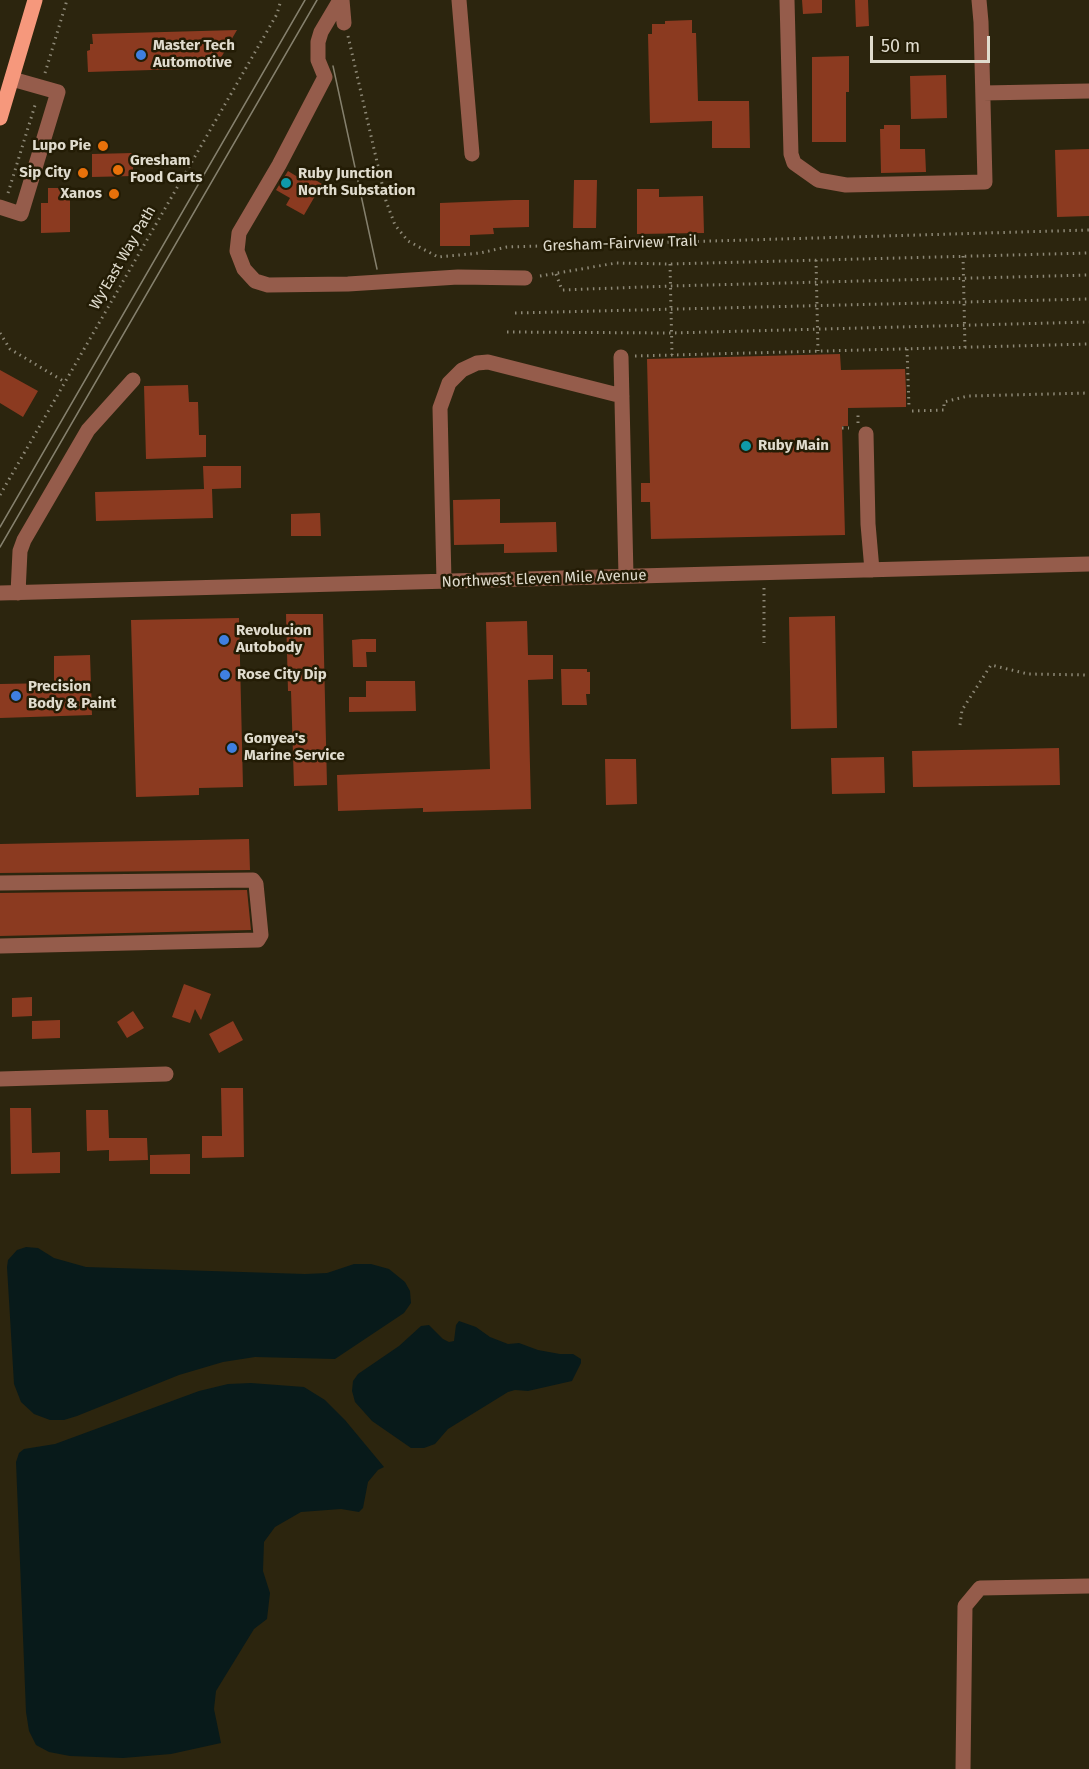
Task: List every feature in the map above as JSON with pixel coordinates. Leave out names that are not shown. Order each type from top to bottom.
[{"type":"main road","points":[[0,118],[35,0]]},
{"type":"street","points":[[341,0],[344,23]]},
{"type":"street","points":[[341,0],[321,32],[318,42],[318,60],[325,77],[279,165],[239,233],[237,251],[244,269],[252,279],[268,285],[348,284],[458,277],[525,278]]},
{"type":"street","points":[[459,0],[472,154]]},
{"type":"street","points":[[787,0],[791,154],[794,162],[818,180],[846,185],[985,182],[979,0]]},
{"type":"street","points":[[2,208],[21,214],[58,92],[12,79]]},
{"type":"street","points":[[983,93],[1089,91]]},
{"type":"street","points":[[621,357],[626,576]]},
{"type":"street","points":[[444,581],[440,408],[449,383],[462,370],[477,363],[488,362],[622,396]]},
{"type":"street","points":[[18,593],[20,551],[24,540],[88,430],[133,380]]},
{"type":"street","points":[[866,434],[868,524],[872,570]]},
{"type":"street","name":"Northwest Eleven Mile Avenue","points":[[0,593],[1089,564]]},
{"type":"street","points":[[0,883],[253,880],[256,884],[261,935],[258,940],[0,946]]},
{"type":"street","points":[[0,1079],[166,1074]]},
{"type":"street","points":[[963,1769],[964,1606],[980,1588],[1089,1586]]},
{"type":"path","points":[[2,208],[67,0]]},
{"type":"path","name":"Wy'East Way Path","points":[[0,495],[277,14],[281,0]]},
{"type":"path","name":"Gresham-Fairview Trail","points":[[344,23],[386,201],[395,225],[408,241],[438,257],[480,253],[507,247],[1089,230]]},
{"type":"path","points":[[525,278],[616,263],[670,264],[1089,252]]},
{"type":"path","points":[[963,256],[965,348]]},
{"type":"path","points":[[816,260],[818,351]]},
{"type":"path","points":[[670,264],[672,355]]},
{"type":"path","points":[[556,274],[562,290],[1089,275]]},
{"type":"path","points":[[515,313],[1089,298]]},
{"type":"path","points":[[507,332],[671,333],[1089,322]]},
{"type":"path","points":[[0,333],[10,349],[64,382]]},
{"type":"path","points":[[621,357],[1089,344]]},
{"type":"path","points":[[907,349],[909,407]]},
{"type":"path","points":[[912,411],[944,410],[944,402],[968,396],[1089,393]]},
{"type":"path","points":[[842,428],[849,428]]},
{"type":"path","points":[[764,588],[764,643]]},
{"type":"path","points":[[960,725],[962,710],[991,666],[1029,674],[1089,675]]},
{"type":"shaded area","points":[[26,1247],[38,1248],[54,1258],[86,1267],[305,1274],[327,1273],[354,1264],[371,1264],[389,1269],[405,1282],[410,1291],[411,1303],[404,1313],[335,1359],[255,1357],[223,1362],[179,1375],[77,1416],[64,1420],[50,1420],[34,1414],[21,1402],[14,1384],[7,1267],[8,1260],[17,1250]]},
{"type":"shaded area","points":[[459,1321],[508,1344],[519,1343],[538,1350],[573,1354],[581,1359],[581,1363],[572,1381],[528,1391],[508,1392],[448,1429],[435,1444],[424,1448],[411,1448],[372,1421],[355,1402],[352,1391],[353,1381],[358,1374],[399,1346],[421,1326],[429,1325],[443,1339],[449,1342],[454,1341],[456,1325]]},
{"type":"shaded area","points":[[251,1383],[304,1387],[325,1400],[345,1420],[384,1467],[378,1470],[368,1482],[363,1508],[359,1512],[341,1509],[301,1512],[275,1527],[264,1542],[263,1571],[270,1593],[267,1619],[254,1629],[216,1691],[214,1709],[221,1743],[171,1754],[123,1758],[70,1756],[49,1752],[36,1745],[29,1731],[26,1712],[16,1462],[19,1453],[24,1449],[55,1444],[199,1391],[228,1384]]},
{"type":"building","points":[[802,0],[822,0],[822,13],[803,14]]},
{"type":"building","points":[[855,0],[868,0],[869,26],[856,27]]},
{"type":"building","points":[[692,20],[692,33],[696,33],[698,101],[749,101],[750,148],[712,148],[712,121],[650,123],[648,34],[652,34],[652,24]]},
{"type":"building","points":[[237,30],[215,68],[88,72],[87,51],[90,50],[90,44],[93,44],[92,34]]},
{"type":"building","points":[[849,56],[846,142],[812,142],[812,57]]},
{"type":"building","points":[[946,75],[947,118],[911,119],[910,76]]},
{"type":"building","points":[[884,125],[900,125],[900,149],[925,149],[926,172],[881,173],[880,129],[884,129]]},
{"type":"building","points":[[1089,149],[1089,216],[1057,217],[1055,150]]},
{"type":"building","points":[[133,153],[133,176],[92,177],[92,154]]},
{"type":"building","points":[[288,171],[301,179],[304,173],[322,184],[304,215],[286,205],[290,198],[276,190]]},
{"type":"building","points":[[574,180],[597,180],[596,228],[573,228]]},
{"type":"building","points":[[48,188],[70,188],[70,232],[41,233],[41,203],[48,203]]},
{"type":"building","points":[[637,189],[659,189],[659,197],[703,196],[704,233],[637,234]]},
{"type":"building","points":[[529,200],[529,227],[493,228],[494,234],[470,235],[470,246],[440,246],[440,203]]},
{"type":"building","name":"Ruby Main","points":[[840,354],[841,370],[905,369],[906,390],[906,407],[848,408],[848,426],[842,426],[845,535],[651,539],[650,502],[641,502],[641,483],[650,483],[647,359]]},
{"type":"building","points":[[0,370],[38,391],[23,417],[0,403]]},
{"type":"building","points":[[188,385],[189,402],[198,402],[199,435],[206,435],[206,457],[146,459],[144,386]]},
{"type":"building","points":[[203,466],[241,466],[241,488],[212,489],[213,518],[96,521],[95,492],[204,489]]},
{"type":"building","points":[[500,499],[500,523],[556,522],[557,552],[504,553],[504,544],[454,545],[453,500]]},
{"type":"building","points":[[320,513],[321,536],[291,536],[291,514]]},
{"type":"building","points":[[286,614],[323,614],[327,785],[294,786]]},
{"type":"building","points":[[835,616],[837,728],[791,729],[789,617]]},
{"type":"building","points":[[239,618],[243,787],[199,788],[199,795],[136,797],[131,620]]},
{"type":"building","points":[[527,621],[528,655],[553,655],[553,679],[528,680],[531,809],[423,812],[423,808],[338,811],[337,775],[490,769],[486,622]]},
{"type":"building","points":[[376,639],[376,652],[366,652],[367,667],[353,667],[352,640]]},
{"type":"building","points":[[90,655],[92,715],[0,718],[0,684],[54,683],[54,656]]},
{"type":"building","points":[[561,669],[587,669],[587,672],[590,672],[590,694],[586,694],[587,705],[562,705]]},
{"type":"building","points":[[366,681],[415,681],[416,711],[349,712],[349,697],[366,697]]},
{"type":"building","points":[[1059,748],[1060,785],[913,787],[912,751]]},
{"type":"building","points":[[884,757],[885,793],[832,794],[831,758]]},
{"type":"building","points":[[605,759],[636,759],[637,804],[606,805]]},
{"type":"building","points":[[249,839],[250,870],[0,873],[0,844]]},
{"type":"building","points":[[247,890],[251,930],[0,936],[0,893]]},
{"type":"building","points":[[184,984],[211,994],[201,1020],[195,1009],[190,1023],[172,1017]]},
{"type":"building","points":[[32,997],[32,1016],[12,1017],[12,998]]},
{"type":"building","points":[[133,1011],[144,1028],[127,1038],[117,1022]]},
{"type":"building","points":[[60,1020],[60,1038],[32,1039],[32,1021]]},
{"type":"building","points":[[233,1021],[243,1040],[219,1053],[209,1034]]},
{"type":"building","points":[[221,1088],[243,1088],[244,1157],[202,1158],[202,1136],[222,1136]]},
{"type":"building","points":[[10,1108],[31,1108],[32,1153],[60,1152],[60,1173],[11,1174]]},
{"type":"building","points":[[86,1110],[108,1110],[109,1138],[147,1138],[148,1160],[109,1161],[109,1150],[87,1151]]},
{"type":"building","points":[[190,1154],[190,1174],[150,1174],[150,1155]]},
{"type":"tram line","points":[[0,527],[305,0]]},
{"type":"tram line","points":[[0,547],[317,0]]},
{"type":"tram line","points":[[333,66],[377,269]]},
{"type":"place","name":"Master Tech Automotive","points":[[141,55]]},
{"type":"place","name":"Lupo Pie","points":[[103,146]]},
{"type":"place","name":"Gresham Food Carts","points":[[118,170]]},
{"type":"place","name":"Sip City","points":[[83,173]]},
{"type":"place","name":"Ruby Junction North Substation","points":[[286,183]]},
{"type":"place","name":"Xanos","points":[[114,194]]},
{"type":"place","name":"Ruby Main","points":[[746,446]]},
{"type":"place","name":"Revolucion Autobody","points":[[224,640]]},
{"type":"place","name":"Rose City Dip","points":[[225,675]]},
{"type":"place","name":"Precision Body & Paint","points":[[16,696]]},
{"type":"place","name":"Gonyea's Marine Service","points":[[232,748]]}]
